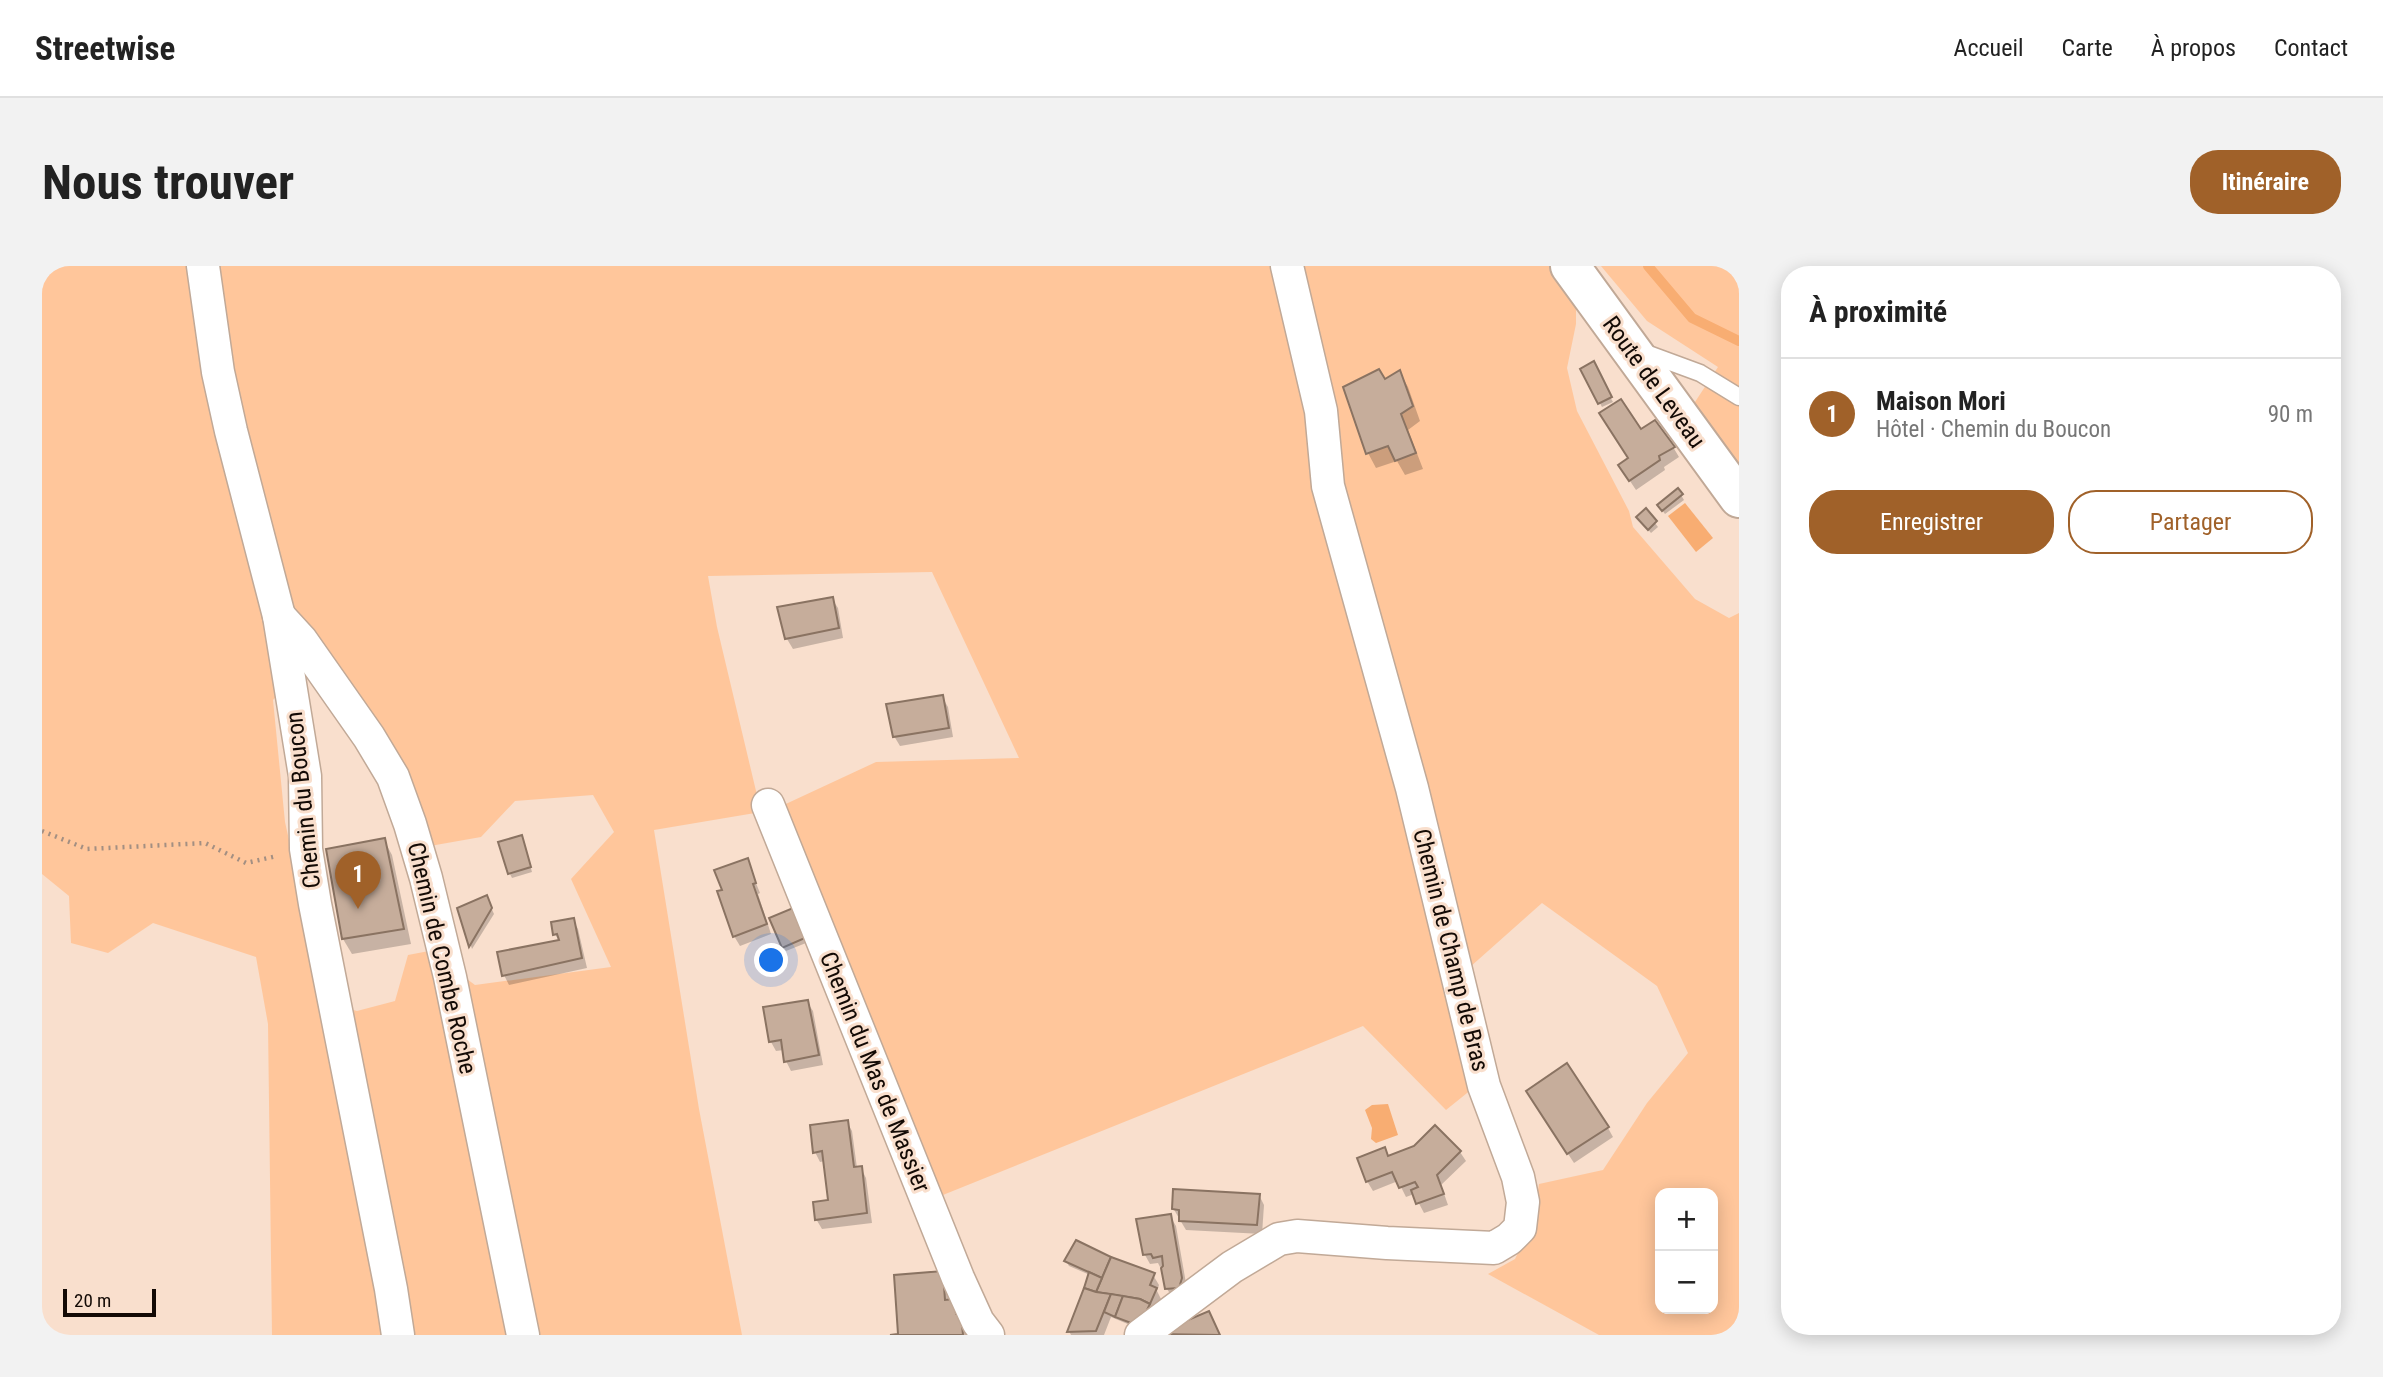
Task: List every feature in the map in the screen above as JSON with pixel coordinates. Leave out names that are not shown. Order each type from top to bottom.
[{"type":"street","name":"Chemin du Boucon","points":[[203,266],[220,384],[279,616],[305,776],[306,849],[315,904],[389,1276],[398,1335]]},
{"type":"street","name":"Chemin de Champ de Bras","points":[[1141,1335],[1232,1267],[1279,1239],[1297,1237],[1494,1248],[1520,1228],[1523,1202],[1518,1177],[1484,1086],[1412,788],[1328,486],[1321,411],[1287,266]]},
{"type":"street","name":"Route de Leveau","points":[[1570,266],[1739,498]]},
{"type":"street","name":"Chemin de Combe Roche","points":[[279,616],[301,640],[369,737],[393,777],[410,824],[450,977],[523,1335]]},
{"type":"street","name":"Chemin du Mas de Massier","points":[[768,805],[958,1278],[978,1322],[988,1335]]},
{"type":"lane","points":[[1628,347],[1700,373],[1739,397]]},
{"type":"path","points":[[42,831],[87,849],[205,843],[246,863],[306,849]]},
{"type":"shaded area","points":[[42,266],[1550,266],[1576,305],[1576,324],[1567,368],[1577,411],[1629,511],[1633,527],[1695,599],[1729,618],[1739,613],[1739,1335],[1599,1335],[1488,1274],[1515,1259],[1532,1224],[1539,1184],[1603,1170],[1647,1103],[1688,1053],[1657,986],[1542,903],[1443,991],[1477,1085],[1446,1110],[1363,1026],[933,1199],[775,809],[876,762],[1019,758],[932,572],[708,576],[717,627],[761,812],[654,830],[699,1109],[742,1335],[272,1335],[268,1024],[256,957],[153,923],[108,953],[71,943],[69,896],[42,874]],"holes":[[[321,647],[430,846],[481,837],[515,801],[593,795],[614,832],[571,879],[611,967],[475,985],[429,951],[408,955],[395,1001],[357,1011],[325,1002],[285,822],[273,700]]]},
{"type":"shaded area","points":[[1601,266],[1739,266],[1739,468],[1693,405],[1718,367],[1647,321]]},
{"type":"shaded area","points":[[1685,503],[1713,538],[1696,552],[1668,516]]},
{"type":"shaded area","points":[[1388,1104],[1398,1135],[1376,1143],[1371,1139],[1372,1128],[1365,1110],[1372,1105]]},
{"type":"building","points":[[1594,361],[1612,397],[1598,404],[1580,369]]},
{"type":"building","points":[[1379,369],[1385,379],[1400,370],[1413,406],[1401,414],[1416,453],[1395,461],[1388,446],[1366,454],[1343,387]]},
{"type":"building","points":[[1621,399],[1641,429],[1655,420],[1675,447],[1659,456],[1660,460],[1629,481],[1618,465],[1628,458],[1599,413]]},
{"type":"building","points":[[1678,488],[1683,494],[1662,511],[1657,505]]},
{"type":"building","points":[[1646,508],[1657,521],[1648,530],[1636,517]]},
{"type":"building","points":[[833,597],[839,628],[785,639],[777,607]]},
{"type":"building","points":[[943,695],[949,728],[893,737],[886,704]]},
{"type":"building","points":[[522,835],[531,867],[508,874],[498,842]]},
{"type":"building","points":[[385,838],[404,929],[342,939],[326,849]]},
{"type":"building","points":[[748,858],[756,883],[753,884],[767,924],[733,937],[717,891],[722,890],[714,870]]},
{"type":"building","points":[[487,895],[492,908],[469,947],[457,908]]},
{"type":"building","points":[[793,908],[805,938],[782,948],[769,918]]},
{"type":"building","points":[[574,918],[582,958],[502,976],[497,952],[559,940],[557,934],[553,935],[551,922]]},
{"type":"building","points":[[808,1000],[819,1055],[784,1062],[781,1040],[769,1042],[763,1007]]},
{"type":"building","points":[[1567,1063],[1609,1127],[1567,1154],[1526,1091]]},
{"type":"building","points":[[848,1120],[854,1167],[862,1166],[867,1213],[815,1220],[813,1202],[828,1200],[822,1151],[813,1153],[810,1125]]},
{"type":"building","points":[[1435,1125],[1461,1151],[1437,1175],[1444,1194],[1416,1204],[1411,1190],[1418,1187],[1415,1182],[1399,1188],[1392,1172],[1366,1182],[1357,1158],[1385,1147],[1388,1156],[1414,1146]]},
{"type":"building","points":[[1173,1189],[1260,1194],[1257,1225],[1179,1221],[1179,1210],[1172,1209]]},
{"type":"building","points":[[1171,1214],[1182,1278],[1179,1288],[1165,1289],[1162,1256],[1153,1258],[1151,1254],[1143,1255],[1136,1219]]},
{"type":"building","points":[[1076,1240],[1111,1257],[1102,1278],[1064,1261]]},
{"type":"building","points":[[1111,1257],[1155,1273],[1150,1285],[1157,1288],[1150,1304],[1140,1299],[1096,1292]]},
{"type":"building","points":[[943,1271],[945,1300],[955,1299],[956,1314],[961,1314],[963,1335],[890,1335],[898,1334],[894,1275]]},
{"type":"building","points":[[1089,1272],[1102,1278],[1096,1292],[1084,1288]]},
{"type":"building","points":[[1084,1288],[1111,1294],[1096,1331],[1067,1332]]},
{"type":"building","points":[[1111,1294],[1123,1296],[1115,1317],[1104,1312]]},
{"type":"building","points":[[1123,1296],[1150,1304],[1139,1326],[1115,1317]]},
{"type":"building","points":[[1209,1311],[1220,1335],[1155,1334]]},
{"type":"waterway","points":[[1648,266],[1692,318],[1739,341]]},
{"type":"place","name":"Maison Mori","points":[[358,909]]}]
